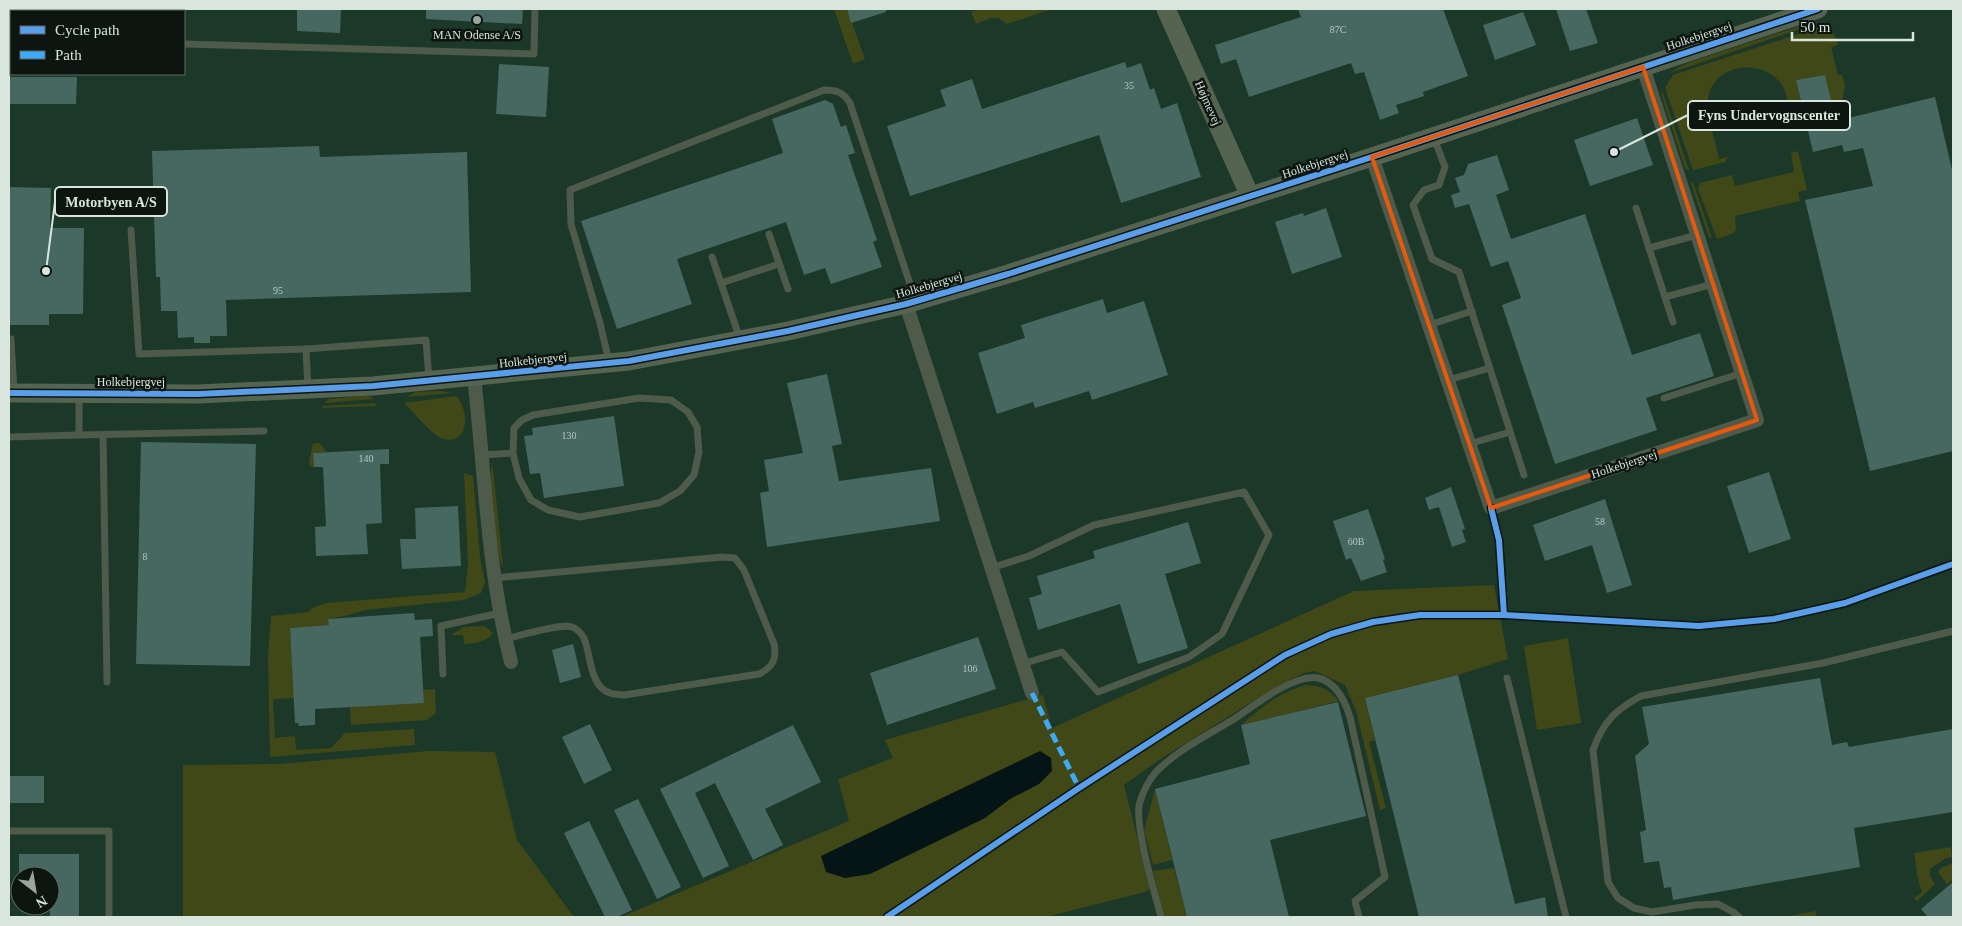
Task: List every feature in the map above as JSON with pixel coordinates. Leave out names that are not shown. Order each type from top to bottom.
[{"type":"street","name":"Højmevej","points":[[1166,9],[1250,196]]},
{"type":"street","name":"Holkebjergvej","points":[[11,393],[198,394],[373,386],[629,360],[788,331],[911,302],[1008,274],[1372,157],[1818,9]]},
{"type":"street","name":"Holkebjergvej","points":[[1372,157],[1491,508],[1757,420],[1643,67]]},
{"type":"street","name":"Holkebjergvej","points":[[911,302],[991,568],[1032,693]]},
{"type":"street","points":[[474,377],[494,578],[511,662]]},
{"type":"lane","points":[[185,44],[534,54],[535,9]]},
{"type":"lane","points":[[609,362],[600,322],[571,224],[570,190],[824,90],[837,90],[846,96],[850,103],[911,302]]},
{"type":"lane","points":[[1433,137],[1445,167],[1439,185],[1424,190],[1413,205],[1432,259],[1459,272],[1524,474]]},
{"type":"lane","points":[[1636,208],[1673,322]]},
{"type":"lane","points":[[131,230],[139,354],[306,349],[426,340],[429,381]]},
{"type":"lane","points":[[769,234],[788,290]]},
{"type":"lane","points":[[1649,248],[1697,235]]},
{"type":"lane","points":[[712,257],[740,340]]},
{"type":"lane","points":[[721,284],[779,264]]},
{"type":"lane","points":[[1665,297],[1713,284]]},
{"type":"lane","points":[[1429,324],[1472,312]]},
{"type":"lane","points":[[11,339],[11,393]]},
{"type":"lane","points":[[306,349],[308,389]]},
{"type":"lane","points":[[1448,380],[1490,368]]},
{"type":"lane","points":[[1664,398],[1742,373]]},
{"type":"lane","points":[[79,393],[79,435]]},
{"type":"lane","points":[[639,398],[671,400],[688,412],[697,427],[699,452],[694,475],[680,491],[659,503],[580,516],[548,510],[531,500],[518,478],[513,452],[514,428],[522,420],[533,415],[639,398]]},
{"type":"lane","points":[[9,437],[264,432]]},
{"type":"lane","points":[[1469,444],[1510,432]]},
{"type":"lane","points":[[103,435],[106,682]]},
{"type":"lane","points":[[482,455],[513,452]]},
{"type":"lane","points":[[991,568],[1029,556],[1094,525],[1244,492],[1269,535],[1222,634],[1189,657],[1098,692],[1062,652],[1022,664]]},
{"type":"lane","points":[[494,578],[722,557],[734,558],[744,570],[774,644],[776,654],[774,662],[768,670],[759,674],[613,694],[604,690],[598,682],[584,638],[580,632],[572,627],[562,626],[505,639]]},
{"type":"lane","points":[[443,674],[441,626],[500,613]]},
{"type":"lane","points":[[1739,917],[1718,904],[1695,905],[1652,912],[1634,908],[1618,898],[1608,882],[1593,750],[1598,735],[1608,720],[1624,705],[1641,696],[1824,662],[1953,631]]},
{"type":"lane","points":[[1161,917],[1139,826],[1139,804],[1146,785],[1175,755],[1269,696],[1304,678],[1318,678],[1338,691],[1346,704],[1350,717],[1385,877],[1355,901],[1359,917]]},
{"type":"lane","points":[[1508,678],[1566,917]]},
{"type":"lane","points":[[9,831],[109,831],[108,917]]},
{"type":"highlighted area","points":[[1643,67],[1757,420],[1491,508],[1372,157]]},
{"type":"shaded area","points":[[9,9],[1953,9],[1953,917],[9,917]]},
{"type":"shaded area","points":[[1040,751],[1051,758],[1052,771],[1039,784],[1010,799],[985,818],[870,874],[845,878],[826,872],[821,856]]},
{"type":"green space","points":[[834,9],[847,9],[865,59],[853,64]]},
{"type":"green space","points":[[981,9],[1052,9],[1007,24],[998,18],[991,18],[976,24],[971,12]]},
{"type":"green space","points":[[1812,22],[1818,23],[1670,73],[1693,61]]},
{"type":"green space","points":[[1823,26],[1833,34],[1838,45],[1831,47],[1838,75],[1842,75],[1845,85],[1840,113],[1834,115],[1825,75],[1796,80],[1806,127],[1794,129],[1784,89],[1774,76],[1763,70],[1752,68],[1740,68],[1729,71],[1719,78],[1712,87],[1708,99],[1710,121],[1719,159],[1728,157],[1725,162],[1693,170],[1665,88],[1673,75]]},
{"type":"green space","points":[[1661,87],[1689,170],[1685,169],[1662,97]]},
{"type":"green space","points":[[1798,151],[1807,190],[1798,192],[1800,201],[1735,216],[1736,229],[1734,233],[1717,239],[1698,189],[1700,183],[1732,175],[1735,186],[1794,172],[1791,153]]},
{"type":"green space","points":[[1693,182],[1712,238],[1709,237],[1691,184]]},
{"type":"green space","points":[[440,391],[452,393],[407,397],[415,392]]},
{"type":"green space","points":[[365,396],[373,399],[325,403],[328,399]]},
{"type":"green space","points":[[456,396],[464,411],[464,427],[457,438],[450,440],[441,438],[433,432],[404,403]]},
{"type":"green space","points":[[375,403],[376,406],[322,408],[323,406]]},
{"type":"green space","points":[[320,443],[326,452],[313,453],[314,467],[311,467],[309,462],[313,444]]},
{"type":"green space","points":[[492,465],[503,567],[498,552],[495,525],[490,477]]},
{"type":"green space","points":[[464,473],[473,476],[480,557],[485,582],[481,593],[464,600],[365,610],[329,619],[329,625],[290,628],[294,698],[274,699],[273,702],[275,738],[295,736],[296,750],[331,748],[345,733],[414,729],[415,745],[270,757],[268,657],[271,616],[309,612],[312,608],[326,603],[465,592],[468,564]]},
{"type":"green space","points":[[1494,585],[1508,659],[1458,675],[1365,698],[1375,740],[1369,742],[1386,808],[1380,810],[1356,711],[1345,685],[1315,671],[1304,673],[1277,686],[1162,758],[1124,785],[1150,889],[1145,892],[1046,917],[621,917],[849,821],[838,779],[893,758],[885,740],[1043,695],[1052,728],[1354,591]]},
{"type":"green space","points":[[485,626],[493,633],[487,639],[480,642],[464,644],[463,635],[451,635],[464,627]]},
{"type":"green space","points":[[1568,638],[1581,723],[1537,730],[1524,646]]},
{"type":"green space","points":[[1306,685],[1325,689],[1339,701],[1241,725],[1271,701],[1287,692]]},
{"type":"green space","points":[[435,689],[436,713],[427,720],[351,725],[350,707],[424,702],[423,690]]},
{"type":"green space","points":[[429,751],[495,752],[517,840],[574,917],[183,917],[183,765],[280,764]]},
{"type":"green space","points":[[1155,789],[1172,860],[1153,865],[1144,831]]},
{"type":"green space","points":[[1951,847],[1952,857],[1946,858],[1930,869],[1930,876],[1935,884],[1917,901],[1914,898],[1922,892],[1918,880],[1914,853]]},
{"type":"green space","points":[[1953,863],[1953,880],[1947,884],[1938,872],[1941,868]]},
{"type":"green space","points":[[1174,868],[1187,917],[1164,917],[1153,871]]},
{"type":"green space","points":[[1816,911],[1816,917],[1783,917]]},
{"type":"building","points":[[297,9],[341,9],[340,33],[297,31]]},
{"type":"building","points":[[426,9],[523,9],[522,24],[426,19]]},
{"type":"building","points":[[847,9],[886,9],[886,12],[851,23]]},
{"type":"building","points":[[1298,9],[1443,9],[1468,76],[1423,92],[1424,96],[1396,105],[1399,113],[1380,120],[1364,72],[1355,74],[1351,63],[1249,97],[1236,59],[1221,64],[1215,45],[1301,17]]},
{"type":"building","points":[[1556,9],[1586,9],[1598,43],[1570,51]]},
{"type":"building","points":[[1523,12],[1536,45],[1495,60],[1483,25]]},
{"type":"building","points":[[1125,62],[1127,68],[1141,63],[1150,90],[1154,88],[1161,109],[1177,103],[1201,177],[1121,203],[1099,135],[910,196],[887,126],[946,106],[940,90],[972,79],[982,109]]},
{"type":"building","points":[[499,64],[549,67],[546,117],[496,114]]},
{"type":"building","points":[[1825,75],[1836,121],[1935,97],[1953,174],[1953,451],[1870,471],[1805,200],[1873,186],[1863,148],[1844,152],[1842,145],[1813,152],[1796,80]]},
{"type":"building","points":[[9,77],[77,77],[76,104],[9,104]]},
{"type":"building","points":[[825,100],[833,104],[841,127],[846,125],[855,153],[848,155],[877,240],[873,242],[882,267],[831,284],[825,268],[804,275],[786,222],[677,259],[692,304],[617,329],[581,221],[783,153],[772,119]]},
{"type":"building","points":[[1637,118],[1653,165],[1590,186],[1574,140]]},
{"type":"building","points":[[319,146],[320,157],[467,152],[471,292],[226,300],[227,336],[210,336],[210,343],[194,343],[194,337],[178,338],[177,311],[161,311],[160,277],[156,277],[152,151]]},
{"type":"building","points":[[1497,155],[1509,190],[1496,195],[1511,239],[1585,214],[1632,355],[1700,333],[1714,376],[1646,398],[1657,430],[1555,464],[1502,305],[1521,298],[1508,261],[1491,267],[1469,204],[1455,208],[1451,195],[1460,192],[1455,178],[1464,175],[1468,164]]},
{"type":"building","points":[[9,187],[51,188],[50,228],[84,228],[83,314],[49,314],[49,325],[9,325]]},
{"type":"building","points":[[1326,208],[1342,257],[1292,274],[1275,222],[1303,213],[1304,216]]},
{"type":"building","points":[[1103,299],[1107,313],[1144,301],[1168,375],[1092,400],[1089,391],[1035,408],[1033,402],[997,414],[978,353],[1025,338],[1021,325]]},
{"type":"building","points":[[827,374],[842,444],[832,446],[839,481],[931,468],[940,521],[767,547],[760,493],[769,491],[764,460],[803,453],[787,383]]},
{"type":"building","points":[[614,416],[624,486],[544,498],[540,473],[530,474],[524,436],[533,435],[532,428]]},
{"type":"building","points":[[141,442],[256,444],[250,666],[136,664]]},
{"type":"building","points":[[389,449],[389,464],[380,464],[382,523],[366,524],[368,554],[316,556],[315,527],[326,526],[323,467],[314,467],[313,453]]},
{"type":"building","points":[[1769,472],[1791,539],[1749,553],[1727,486]]},
{"type":"building","points":[[1451,487],[1465,529],[1462,530],[1466,542],[1452,547],[1439,507],[1429,510],[1425,498]]},
{"type":"building","points":[[1605,499],[1632,585],[1607,593],[1592,545],[1545,561],[1533,525]]},
{"type":"building","points":[[458,506],[461,566],[402,569],[400,539],[416,539],[415,508]]},
{"type":"building","points":[[1368,509],[1385,559],[1383,560],[1387,572],[1361,581],[1351,558],[1346,560],[1333,521]]},
{"type":"building","points":[[1188,522],[1201,563],[1165,574],[1188,648],[1138,664],[1120,604],[1038,630],[1029,598],[1042,594],[1037,576],[1095,558],[1093,551]]},
{"type":"building","points":[[414,613],[415,620],[432,619],[433,636],[420,637],[424,703],[315,709],[315,725],[299,726],[298,723],[295,723],[290,628],[329,625],[328,619]]},
{"type":"building","points":[[978,637],[996,689],[887,725],[870,673]]},
{"type":"building","points":[[573,644],[581,677],[560,683],[552,650]]},
{"type":"building","points":[[1458,675],[1515,904],[1545,897],[1548,917],[1419,917],[1365,698]]},
{"type":"building","points":[[1820,678],[1832,745],[1847,742],[1849,747],[1953,729],[1953,812],[1854,828],[1860,867],[1673,900],[1671,887],[1664,888],[1659,861],[1644,863],[1640,832],[1646,830],[1635,756],[1649,744],[1642,707]]},
{"type":"building","points":[[1338,702],[1366,816],[1270,840],[1289,917],[1187,917],[1155,789],[1250,764],[1241,725]]},
{"type":"building","points":[[590,724],[612,770],[584,784],[562,737]]},
{"type":"building","points":[[793,725],[821,782],[765,809],[783,845],[753,860],[715,783],[695,793],[729,866],[703,878],[660,789]]},
{"type":"building","points":[[9,776],[44,776],[44,803],[9,803]]},
{"type":"building","points":[[638,799],[681,887],[657,899],[614,810]]},
{"type":"building","points":[[589,821],[632,910],[617,917],[605,917],[564,833]]},
{"type":"building","points":[[19,854],[79,854],[79,917],[50,917],[60,916],[60,866],[19,866]]},
{"type":"building","points":[[1953,882],[1953,917],[1928,917],[1921,909]]},
{"type":"marked path","points":[[1032,693],[1079,788]]},
{"type":"cycle path","points":[[9,393],[198,394],[373,386],[629,361],[788,331],[906,304],[1008,274],[1372,157],[1818,9]]},
{"type":"cycle path","points":[[1491,508],[1499,540],[1504,615]]},
{"type":"cycle path","points":[[887,917],[1079,788],[1285,655],[1331,634],[1373,622],[1420,615],[1504,615],[1699,626],[1774,619],[1845,603],[1953,564]]},
{"type":"place","name":"MAN Odense A/S","points":[[477,20]]},
{"type":"place","name":"Fyns Undervognscenter","points":[[1614,152]]},
{"type":"place","name":"Motorbyen A/S","points":[[46,271]]}]
